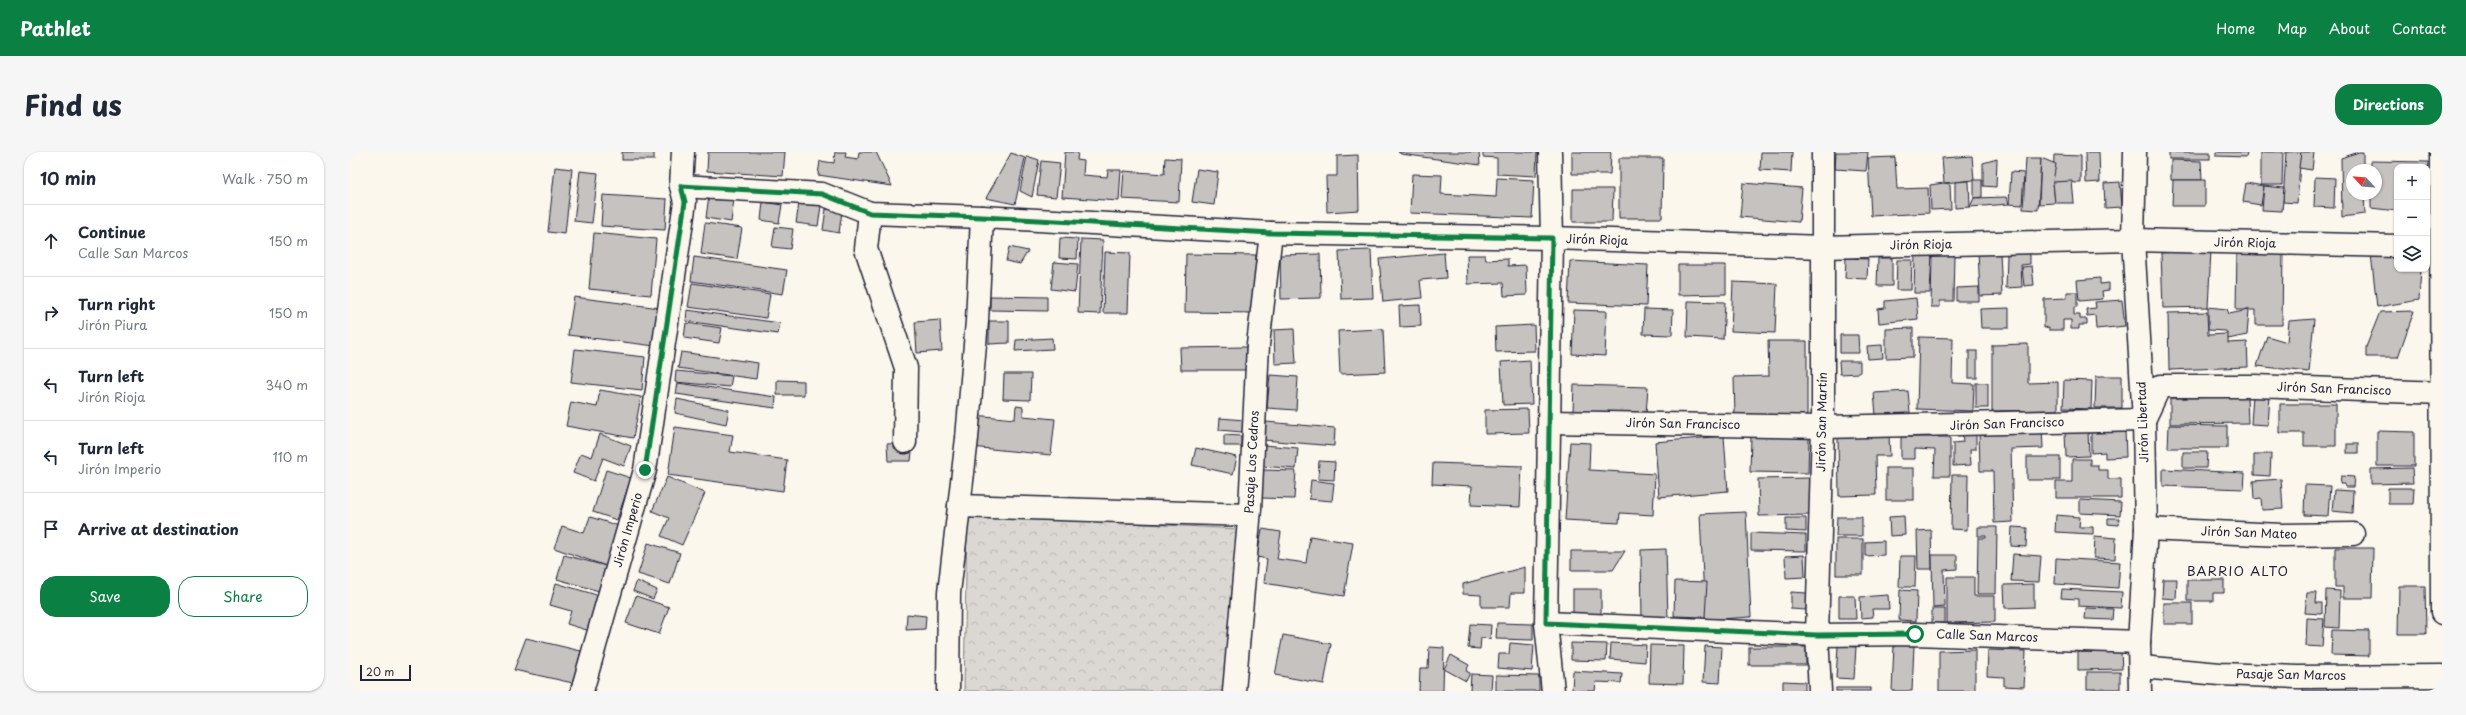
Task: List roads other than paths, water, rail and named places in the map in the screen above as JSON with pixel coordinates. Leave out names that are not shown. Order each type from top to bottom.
[{"type":"street","name":"Jirón Imperio","points":[[582,691],[645,470],[685,202],[681,186],[683,152]]},
{"type":"street","points":[[1550,152],[1552,238],[1546,623],[1553,691]]},
{"type":"street","name":"Jirón San Martín","points":[[1820,691],[1817,635],[1823,426],[1823,152]]},
{"type":"street","name":"Jirón Libertad","points":[[2135,152],[2133,240],[2144,420],[2146,529],[2139,642],[2140,691]]},
{"type":"street","points":[[2441,152],[2436,247],[2441,393],[2442,613]]},
{"type":"street","name":"Jirón Rioja","points":[[681,186],[822,194],[870,213],[982,217],[1272,233],[1552,238],[1822,247],[2133,240],[2394,246]]},
{"type":"street","points":[[870,213],[866,249],[906,368],[905,442]]},
{"type":"street","points":[[948,691],[949,593],[977,320],[982,217]]},
{"type":"street","name":"Pasaje Los Cedros","points":[[1234,691],[1249,515],[1258,345],[1272,233]]},
{"type":"street","name":"Jirón San Francisco","points":[[1550,422],[1823,426],[2144,420],[2160,386],[2255,386],[2441,393]]},
{"type":"street","points":[[959,506],[1249,515]]},
{"type":"street","name":"Jirón San Mateo","points":[[2146,529],[2282,535],[2352,534]]},
{"type":"street","name":"Calle San Marcos","points":[[1546,623],[1817,635],[1915,634],[2139,642]]},
{"type":"street","name":"Pasaje San Marcos","points":[[2140,667],[2220,674],[2297,684],[2442,676]]},
{"type":"district","name":"BARRIO ALTO","points":[[2238,571]]}]
